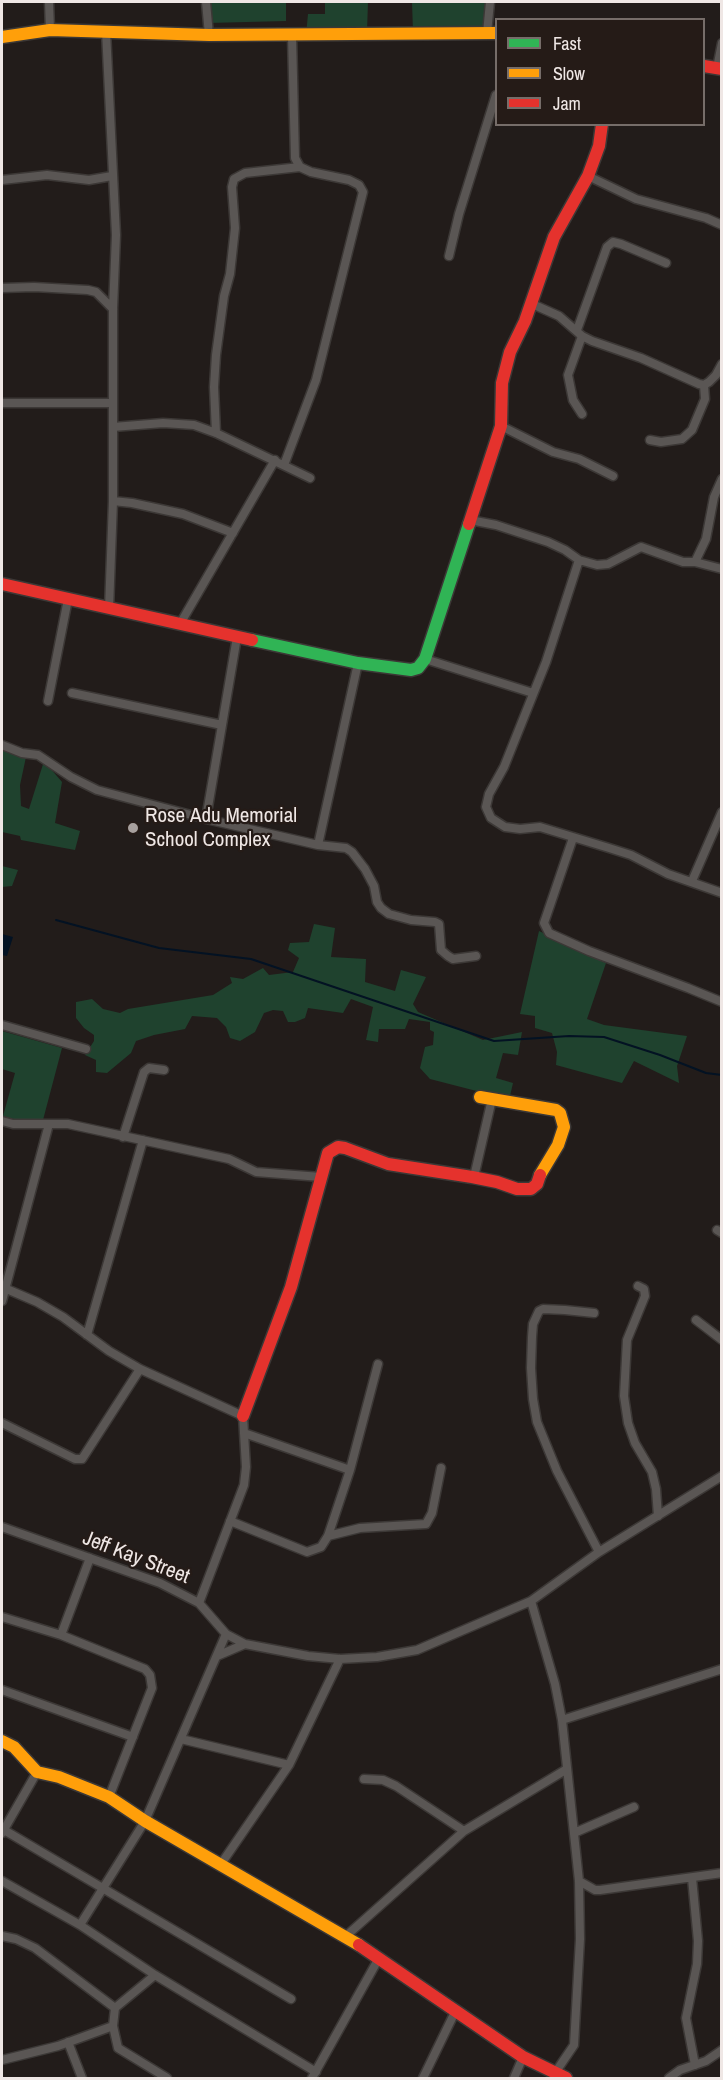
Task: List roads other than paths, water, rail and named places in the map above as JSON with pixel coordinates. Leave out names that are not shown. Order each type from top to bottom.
[{"type":"street","points":[[49,2],[50,30]]},
{"type":"street","points":[[206,2],[209,35]]},
{"type":"street","points":[[2,37],[50,30],[292,36],[492,33],[490,2]]},
{"type":"street","points":[[106,31],[116,235],[113,309],[113,501],[109,609]]},
{"type":"street","points":[[285,465],[316,380],[363,192],[359,185],[349,180],[311,172],[300,166],[295,158],[292,36]]},
{"type":"street","points":[[719,69],[722,43]]},
{"type":"street","points":[[449,256],[459,214],[495,98]]},
{"type":"street","points":[[2,584],[237,638],[358,663],[411,670],[418,668],[425,659],[501,426],[502,382],[510,352],[525,321],[554,237],[588,176],[599,146],[602,126]]},
{"type":"street","points":[[216,433],[214,387],[216,355],[224,296],[230,274],[235,228],[232,187],[234,179],[244,173],[300,166]]},
{"type":"street","points":[[2,180],[47,175],[89,180],[112,176]]},
{"type":"street","points":[[588,176],[636,199],[706,218],[722,225]]},
{"type":"street","points":[[582,414],[573,400],[568,375],[607,247],[613,242],[621,244],[666,263]]},
{"type":"street","points":[[2,288],[88,290],[101,296],[113,309]]},
{"type":"street","points":[[530,303],[554,313],[579,333],[704,385]]},
{"type":"street","points":[[704,385],[716,375],[721,365]]},
{"type":"street","points":[[650,440],[661,442],[682,439],[692,430],[705,399],[704,385]]},
{"type":"street","points":[[2,403],[112,403]]},
{"type":"street","points":[[113,427],[163,423],[194,425],[216,433],[310,478]]},
{"type":"street","points":[[501,426],[553,452],[579,459],[614,476]]},
{"type":"street","points":[[180,624],[275,460]]},
{"type":"street","points":[[694,562],[706,539],[714,497],[722,479]]},
{"type":"street","points":[[113,501],[183,514],[233,533]]},
{"type":"street","points":[[470,520],[496,525],[548,542],[579,560],[597,565],[608,564],[641,547],[683,561],[722,569]]},
{"type":"street","points":[[579,560],[546,662],[504,767],[489,794],[486,807],[491,818],[505,827],[520,829],[540,827],[631,855],[668,874],[722,894]]},
{"type":"street","points":[[48,701],[68,599]]},
{"type":"street","points":[[206,819],[237,638]]},
{"type":"street","points":[[425,659],[533,693]]},
{"type":"street","points":[[318,845],[358,663]]},
{"type":"street","points":[[72,693],[222,725]]},
{"type":"street","points":[[2,745],[22,753],[38,755],[71,777],[97,790],[206,819],[318,845],[346,848],[365,869],[374,886],[377,902],[381,908],[389,914],[439,924],[441,950],[448,957],[476,956]]},
{"type":"street","points":[[692,881],[722,812]]},
{"type":"street","points":[[573,838],[544,923],[549,933],[589,951],[722,1002]]},
{"type":"street","points":[[2,1025],[86,1049]]},
{"type":"street","points":[[123,1137],[144,1072],[149,1068],[164,1070]]},
{"type":"street","points":[[199,1603],[244,1485],[246,1467],[243,1416],[291,1287],[328,1153],[338,1147],[388,1164],[474,1178],[517,1189],[531,1189],[537,1184],[542,1169],[554,1152],[564,1126],[563,1119],[556,1110],[486,1098],[474,1178]]},
{"type":"street","points":[[2,1120],[13,1124],[69,1124],[174,1146],[201,1155],[229,1159],[256,1172],[321,1177]]},
{"type":"street","points":[[2,1301],[3,1287],[49,1124]]},
{"type":"street","points":[[87,1335],[142,1140]]},
{"type":"street","points":[[638,1286],[644,1289],[645,1296],[627,1340],[624,1396],[628,1422],[635,1443],[652,1472],[657,1489],[658,1516]]},
{"type":"street","points":[[3,1287],[63,1317],[140,1369],[243,1416]]},
{"type":"street","points":[[594,1313],[543,1309],[539,1311],[533,1324],[531,1368],[532,1399],[537,1422],[557,1471],[599,1552]]},
{"type":"street","points":[[696,1320],[722,1340]]},
{"type":"street","points":[[230,1521],[306,1552],[321,1547],[328,1536],[350,1470],[378,1364]]},
{"type":"street","points":[[2,1423],[75,1459],[82,1459],[140,1369]]},
{"type":"street","points":[[244,1433],[350,1470]]},
{"type":"street","points":[[328,1536],[360,1527],[426,1524],[432,1513],[441,1468]]},
{"type":"street","name":"Jeff Kay Street","points":[[2,1527],[160,1583],[199,1603],[226,1634],[245,1644],[308,1656],[339,1659],[377,1657],[417,1650],[531,1601],[599,1552],[722,1476]]},
{"type":"street","points":[[61,1635],[90,1558]]},
{"type":"street","points":[[2,1741],[14,1746],[37,1772],[59,1777],[109,1797],[146,1821],[346,1936],[523,2057],[560,2076],[574,2045],[579,1881],[562,1719],[555,1684],[531,1601]]},
{"type":"street","points":[[2,1617],[61,1635],[144,1669],[150,1675],[152,1688],[109,1797]]},
{"type":"street","points":[[80,1924],[146,1821],[226,1634]]},
{"type":"street","points":[[217,1656],[245,1644]]},
{"type":"street","points":[[221,1864],[289,1765],[339,1659]]},
{"type":"street","points":[[562,1719],[722,1669]]},
{"type":"street","points":[[2,1690],[133,1737]]},
{"type":"street","points":[[181,1739],[289,1765]]},
{"type":"street","points":[[346,1936],[464,1831],[567,1769]]},
{"type":"street","points":[[37,1772],[3,1831],[104,1888],[291,2000]]},
{"type":"street","points":[[364,1779],[383,1780],[396,1786],[464,1831]]},
{"type":"street","points":[[574,1833],[634,1807]]},
{"type":"street","points":[[579,1881],[595,1890],[600,1890],[722,1874]]},
{"type":"street","points":[[692,1878],[698,1941],[697,1964],[686,2018],[695,2065]]},
{"type":"street","points":[[2,1881],[80,1924],[155,1975],[314,2075],[379,1958]]},
{"type":"street","points":[[2,1936],[16,1939],[35,1948],[115,2008]]},
{"type":"street","points":[[155,1975],[115,2008],[113,2026],[118,2048],[167,2079]]},
{"type":"street","points":[[423,2079],[456,2010]]},
{"type":"street","points":[[2,2060],[35,2053],[113,2026]]},
{"type":"street","points":[[68,2042],[82,2079]]},
{"type":"street","points":[[669,2079],[680,2070],[706,2061],[722,2050]]},
{"type":"street","points":[[514,2079],[523,2057]]},
{"type":"water","points":[[2,934],[13,937],[7,956],[2,955]]},
{"type":"waterway","points":[[56,920],[159,948],[251,959],[494,1041],[569,1036],[604,1037],[706,1073],[722,1075]]},
{"type":"place","name":"Rose Adu Memorial School Complex","points":[[133,828]]}]
